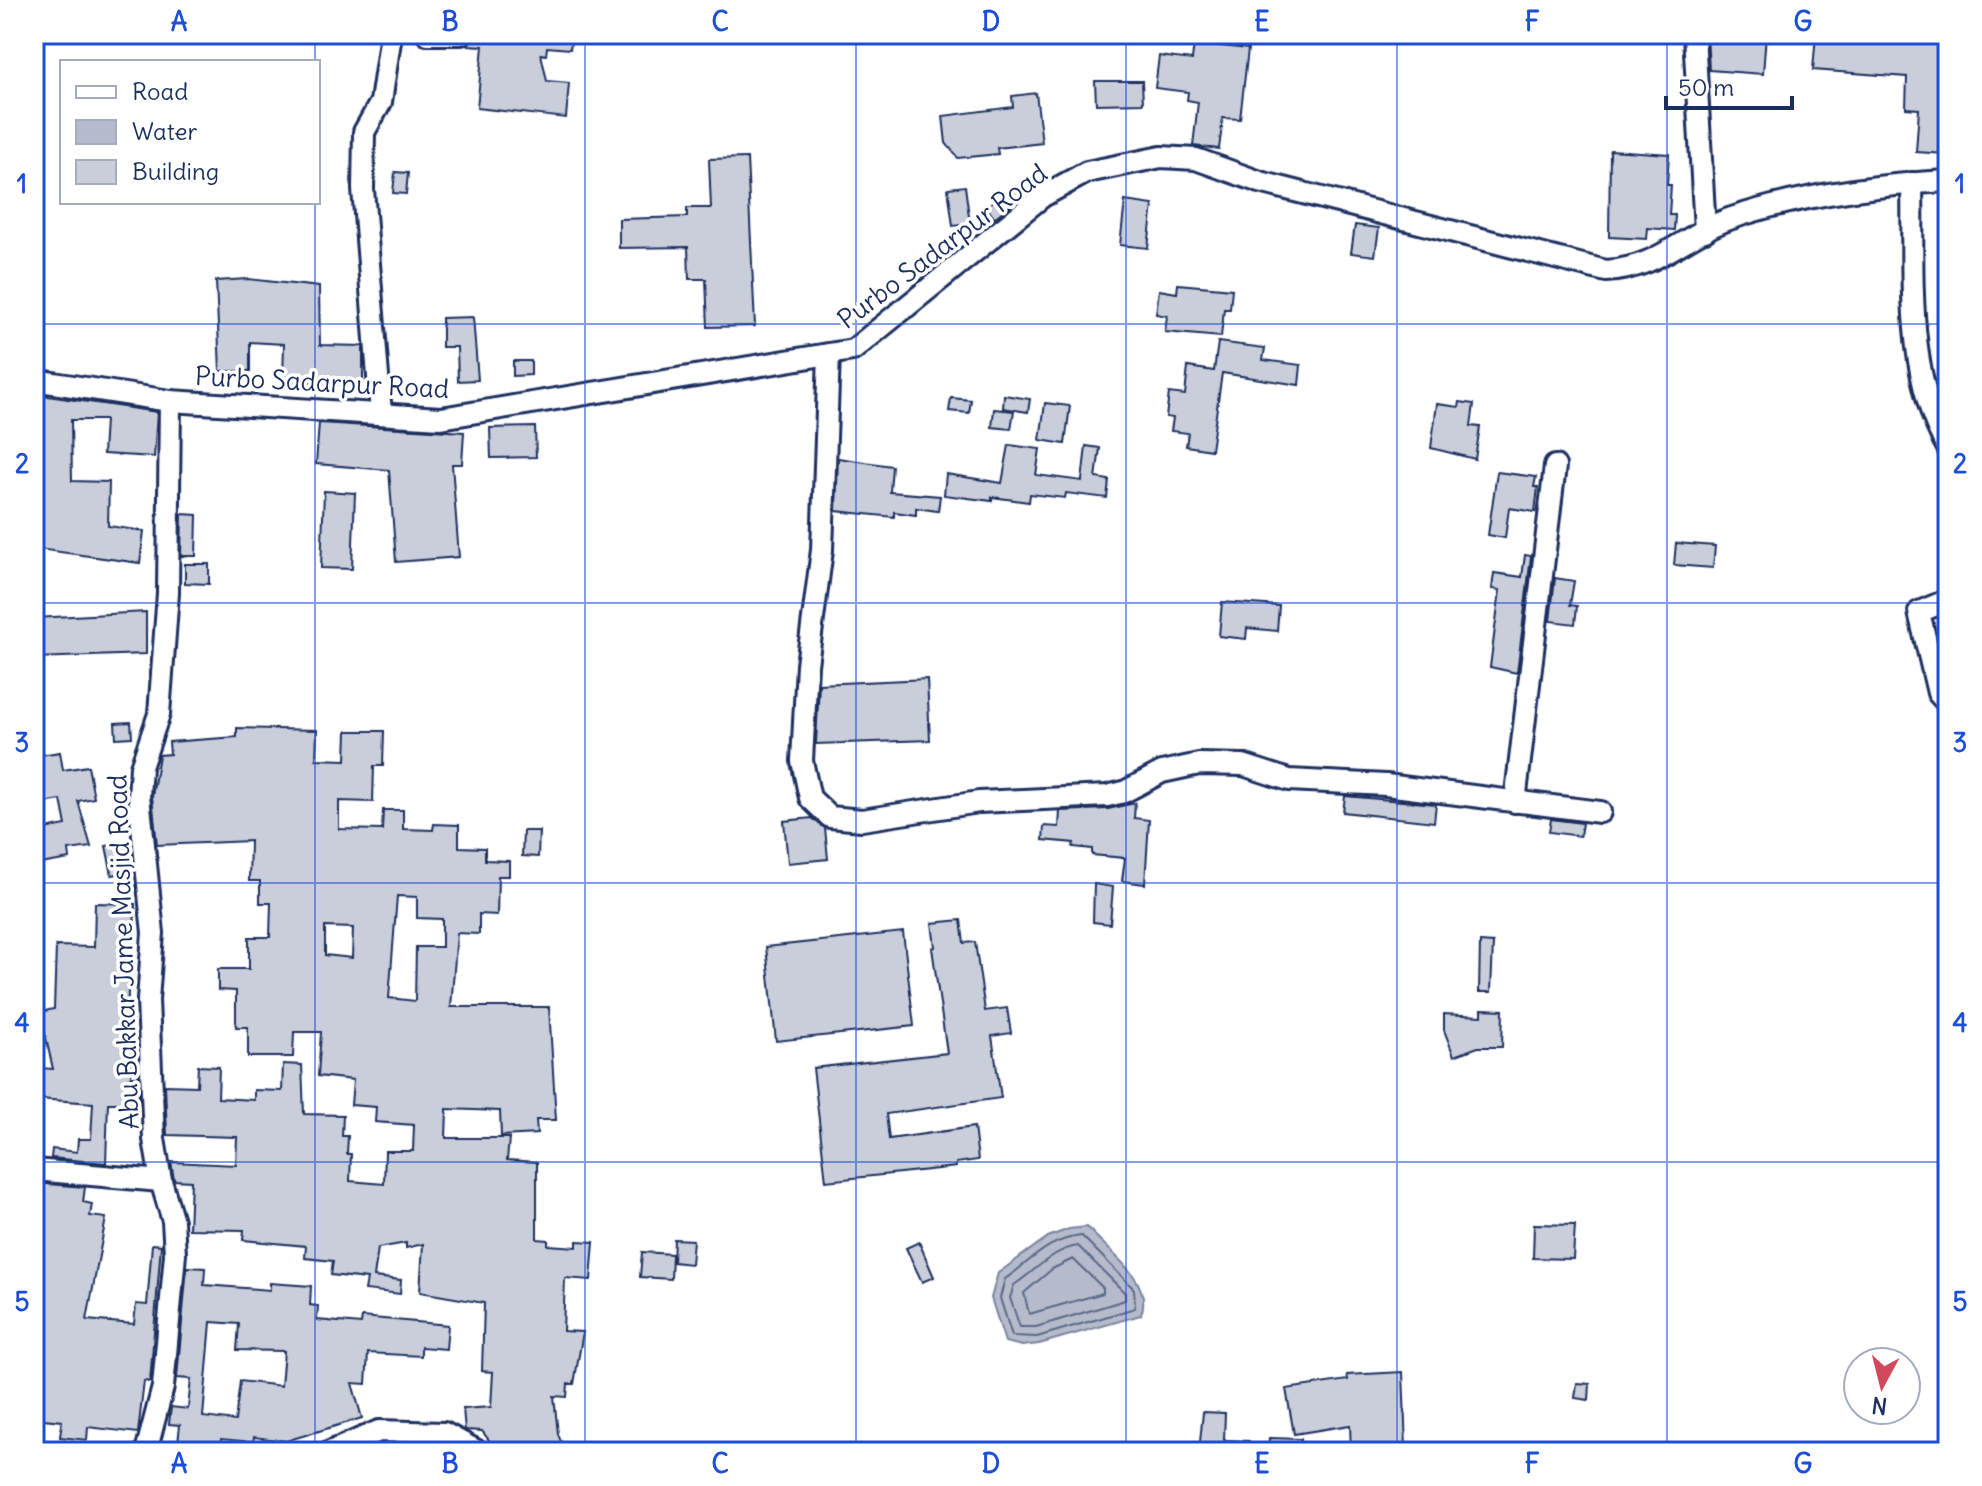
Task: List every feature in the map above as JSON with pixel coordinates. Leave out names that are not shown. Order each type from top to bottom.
[{"type":"street","points":[[381,414],[363,189],[364,132],[381,102],[391,34]]},
{"type":"street","points":[[427,34],[461,34]]},
{"type":"street","points":[[1694,34],[1705,231]]},
{"type":"street","name":"Purbo Sadarpur Road","points":[[34,380],[170,401],[441,418],[853,350],[1043,196],[1087,172],[1161,157],[1196,159],[1260,182],[1606,271],[1631,269],[1655,261],[1726,220],[1793,199],[1948,181]]},
{"type":"street","points":[[1912,183],[1918,348],[1933,423],[1948,448]]},
{"type":"street","points":[[829,354],[822,550],[807,665],[802,761],[810,798],[830,817],[862,820],[979,802],[1107,796],[1124,792],[1162,772],[1199,764],[1243,765],[1289,780],[1386,785],[1600,812]]},
{"type":"street","name":"Abu Bakkar Jame Masjid Road","points":[[146,1452],[163,1387],[175,1254],[173,1221],[161,1181],[150,1081],[148,1000],[152,918],[139,796],[141,767],[159,714],[168,593],[170,401]]},
{"type":"street","points":[[1515,802],[1555,466]]},
{"type":"street","points":[[1948,600],[1919,612],[1938,693],[1948,704]]},
{"type":"street","points":[[34,1170],[161,1181]]},
{"type":"street","points":[[330,1452],[379,1431],[444,1433],[479,1452]]},
{"type":"water","points":[[1087,1227],[1135,1278],[1143,1302],[1141,1315],[1039,1344],[1022,1346],[1005,1342],[991,1298],[998,1273],[1048,1237],[1069,1229]]},
{"type":"building","points":[[474,34],[572,35],[570,49],[547,47],[546,55],[541,54],[547,81],[569,83],[566,118],[477,108],[483,46],[468,45]]},
{"type":"building","points":[[1707,34],[1766,34],[1763,74],[1709,70]]},
{"type":"building","points":[[1816,34],[1945,34],[1940,95],[1947,96],[1946,154],[1916,152],[1919,109],[1906,108],[1907,77],[1813,70]]},
{"type":"building","points":[[1194,43],[1248,49],[1240,119],[1223,118],[1219,149],[1193,146],[1198,102],[1187,100],[1188,92],[1155,88],[1159,56],[1192,60]]},
{"type":"building","points":[[1095,81],[1142,81],[1143,103],[1096,104]]},
{"type":"building","points":[[1036,93],[1042,143],[997,148],[998,154],[958,158],[946,143],[943,116],[1013,107],[1012,96]]},
{"type":"building","points":[[1610,150],[1669,154],[1667,185],[1671,185],[1669,215],[1675,215],[1674,230],[1648,228],[1647,239],[1609,237]]},
{"type":"building","points":[[747,158],[755,326],[708,327],[706,279],[689,279],[688,247],[619,248],[619,219],[687,217],[687,208],[711,208],[709,159]]},
{"type":"building","points":[[395,172],[408,173],[406,194],[393,193]]},
{"type":"building","points":[[1020,185],[1025,194],[994,218],[986,206]]},
{"type":"building","points":[[965,186],[970,224],[953,226],[948,188]]},
{"type":"building","points":[[1125,201],[1153,205],[1148,248],[1120,245]]},
{"type":"building","points":[[1355,225],[1379,228],[1375,256],[1351,253]]},
{"type":"building","points":[[248,279],[319,287],[320,345],[363,346],[363,386],[283,380],[284,344],[250,342],[250,371],[220,371],[216,281]]},
{"type":"building","points":[[1178,284],[1232,289],[1230,309],[1224,309],[1221,337],[1165,332],[1167,316],[1156,314],[1159,290],[1177,293]]},
{"type":"building","points":[[473,317],[478,380],[458,381],[457,347],[442,347],[442,318]]},
{"type":"building","points":[[1218,342],[1265,348],[1263,360],[1301,365],[1299,385],[1222,373],[1211,450],[1186,446],[1188,433],[1171,431],[1173,418],[1166,417],[1169,393],[1185,395],[1188,367],[1214,371]]},
{"type":"building","points":[[513,361],[531,361],[531,375],[513,376]]},
{"type":"building","points":[[34,394],[157,412],[154,457],[103,454],[105,420],[71,420],[72,481],[109,482],[108,526],[144,531],[140,563],[38,549],[38,542],[34,541]]},
{"type":"building","points":[[1004,395],[1030,399],[1028,412],[1003,408]]},
{"type":"building","points":[[951,398],[971,400],[969,413],[949,411]]},
{"type":"building","points":[[1460,402],[1474,404],[1471,426],[1480,427],[1475,459],[1431,448],[1437,404],[1459,407]]},
{"type":"building","points":[[1045,403],[1070,406],[1065,444],[1040,440]]},
{"type":"building","points":[[994,409],[1014,411],[1011,429],[992,427]]},
{"type":"building","points":[[319,423],[464,432],[462,464],[452,464],[459,557],[396,562],[389,470],[316,464]]},
{"type":"building","points":[[535,427],[536,457],[491,458],[490,428]]},
{"type":"building","points":[[1009,445],[1040,449],[1036,475],[1082,481],[1086,446],[1100,448],[1096,478],[1109,480],[1107,498],[1066,493],[1065,498],[1030,494],[1029,502],[944,495],[946,474],[1002,483]]},
{"type":"building","points":[[838,458],[892,466],[890,492],[940,496],[938,511],[916,508],[916,515],[894,512],[894,517],[836,511]]},
{"type":"building","points":[[1497,472],[1536,477],[1534,487],[1538,487],[1535,512],[1509,508],[1505,538],[1488,535]]},
{"type":"building","points":[[324,491],[355,493],[352,569],[321,568]]},
{"type":"building","points":[[182,514],[197,515],[196,556],[181,556]]},
{"type":"building","points":[[1676,543],[1715,546],[1713,568],[1674,565]]},
{"type":"building","points":[[1525,555],[1531,556],[1517,673],[1490,667],[1500,590],[1492,589],[1494,573],[1522,577]]},
{"type":"building","points":[[185,564],[209,564],[209,584],[185,583]]},
{"type":"building","points":[[1555,578],[1574,581],[1570,605],[1577,606],[1575,624],[1550,621]]},
{"type":"building","points":[[1222,602],[1279,606],[1277,631],[1247,628],[1246,639],[1219,636]]},
{"type":"building","points":[[146,612],[146,654],[35,658],[35,618]]},
{"type":"building","points":[[927,679],[930,740],[816,744],[819,684]]},
{"type":"building","points":[[131,722],[132,737],[116,738],[115,723]]},
{"type":"building","points":[[237,728],[317,730],[316,759],[346,760],[347,731],[384,731],[383,766],[374,766],[373,802],[339,801],[339,829],[382,830],[383,810],[403,810],[403,829],[433,830],[434,824],[459,825],[459,847],[485,848],[485,860],[509,861],[509,876],[498,876],[497,915],[479,914],[479,934],[457,933],[451,1007],[549,1007],[556,1120],[536,1120],[537,1134],[501,1136],[500,1111],[447,1109],[446,1138],[509,1138],[507,1160],[537,1162],[537,1239],[548,1240],[548,1245],[577,1247],[577,1241],[594,1242],[591,1280],[565,1278],[563,1331],[583,1332],[574,1384],[568,1384],[567,1397],[554,1396],[558,1434],[565,1452],[498,1452],[482,1431],[465,1430],[463,1409],[491,1407],[493,1372],[482,1371],[484,1303],[420,1292],[423,1244],[406,1248],[406,1243],[378,1248],[374,1277],[401,1280],[400,1294],[365,1290],[367,1279],[331,1275],[333,1261],[305,1258],[306,1246],[243,1240],[244,1230],[189,1229],[191,1181],[174,1180],[171,1162],[236,1165],[237,1137],[167,1135],[165,1085],[197,1086],[198,1066],[219,1067],[218,1098],[254,1100],[254,1090],[282,1091],[283,1064],[302,1065],[304,1114],[343,1115],[342,1136],[348,1136],[347,1154],[351,1154],[350,1181],[384,1184],[385,1151],[413,1151],[414,1125],[375,1122],[376,1107],[351,1105],[353,1080],[318,1076],[321,1032],[294,1032],[293,1057],[248,1057],[248,1027],[236,1027],[236,991],[218,990],[218,969],[249,969],[249,937],[270,937],[271,903],[260,903],[260,881],[249,881],[250,841],[157,845],[152,796],[159,755],[170,754],[169,742],[237,737]],"holes":[[[397,896],[417,897],[417,918],[442,919],[442,947],[416,947],[415,1001],[389,998]],[[325,927],[353,928],[352,958],[325,955]]]},
{"type":"building","points":[[60,752],[63,770],[88,766],[94,798],[78,801],[91,847],[69,850],[70,859],[40,864],[34,831],[66,825],[61,800],[38,804],[34,756]]},
{"type":"building","points":[[1345,796],[1436,804],[1434,822],[1343,812]]},
{"type":"building","points":[[1135,803],[1134,818],[1149,820],[1145,884],[1122,881],[1125,858],[1092,855],[1092,849],[1073,847],[1074,843],[1043,840],[1044,826],[1059,827],[1060,811],[1108,809]]},
{"type":"building","points":[[812,818],[825,828],[828,859],[788,863],[784,821]]},
{"type":"building","points":[[1551,819],[1582,823],[1580,836],[1549,832]]},
{"type":"building","points":[[523,831],[539,831],[538,857],[522,856]]},
{"type":"building","points":[[131,841],[134,871],[112,875],[106,846]]},
{"type":"building","points":[[1094,884],[1113,887],[1110,924],[1093,922]]},
{"type":"building","points":[[95,903],[135,904],[134,938],[130,938],[127,1020],[132,1020],[131,1076],[138,1076],[139,1103],[108,1103],[106,1163],[51,1158],[52,1149],[77,1152],[78,1139],[91,1139],[93,1103],[38,1099],[40,1068],[53,1069],[40,1012],[54,1009],[56,946],[94,947]]},
{"type":"building","points":[[961,920],[964,943],[975,942],[985,1011],[1007,1008],[1011,1033],[992,1036],[1001,1098],[886,1114],[889,1139],[974,1127],[978,1160],[956,1163],[956,1167],[826,1181],[813,1068],[947,1053],[932,948],[935,947],[932,923]]},
{"type":"building","points":[[903,932],[914,1026],[776,1041],[766,947]]},
{"type":"building","points":[[1480,942],[1493,943],[1491,992],[1479,992]]},
{"type":"building","points":[[1482,1009],[1503,1010],[1502,1047],[1478,1047],[1454,1056],[1444,1030],[1444,1014],[1482,1016]]},
{"type":"building","points":[[34,1183],[85,1187],[83,1202],[92,1204],[90,1216],[106,1218],[87,1320],[134,1324],[136,1304],[147,1305],[152,1244],[161,1245],[150,1382],[144,1381],[138,1433],[88,1427],[87,1440],[60,1437],[62,1421],[34,1418]]},
{"type":"building","points":[[1534,1224],[1575,1225],[1573,1259],[1533,1258]]},
{"type":"building","points":[[674,1239],[693,1240],[691,1264],[673,1262]]},
{"type":"building","points":[[919,1242],[934,1277],[922,1282],[906,1248]]},
{"type":"building","points":[[642,1252],[672,1254],[671,1279],[640,1277]]},
{"type":"building","points":[[187,1267],[205,1268],[204,1285],[270,1290],[270,1283],[311,1286],[310,1305],[318,1306],[317,1320],[361,1324],[362,1317],[448,1325],[446,1349],[421,1347],[421,1356],[368,1353],[366,1384],[352,1383],[362,1418],[286,1441],[254,1437],[253,1442],[221,1439],[220,1447],[178,1443],[180,1425],[169,1424],[171,1407],[188,1409],[191,1379],[177,1378]],"holes":[[[211,1322],[239,1324],[237,1350],[284,1351],[281,1386],[240,1381],[235,1421],[203,1417]]]},
{"type":"building","points":[[1403,1372],[1406,1448],[1351,1451],[1350,1425],[1294,1434],[1286,1389],[1348,1380],[1347,1375]]},
{"type":"building","points":[[1577,1383],[1590,1384],[1589,1400],[1575,1398]]},
{"type":"building","points":[[1203,1412],[1225,1413],[1224,1440],[1249,1441],[1249,1452],[1199,1452]]},
{"type":"building","points":[[1269,1438],[1301,1439],[1301,1452],[1268,1452]]}]
